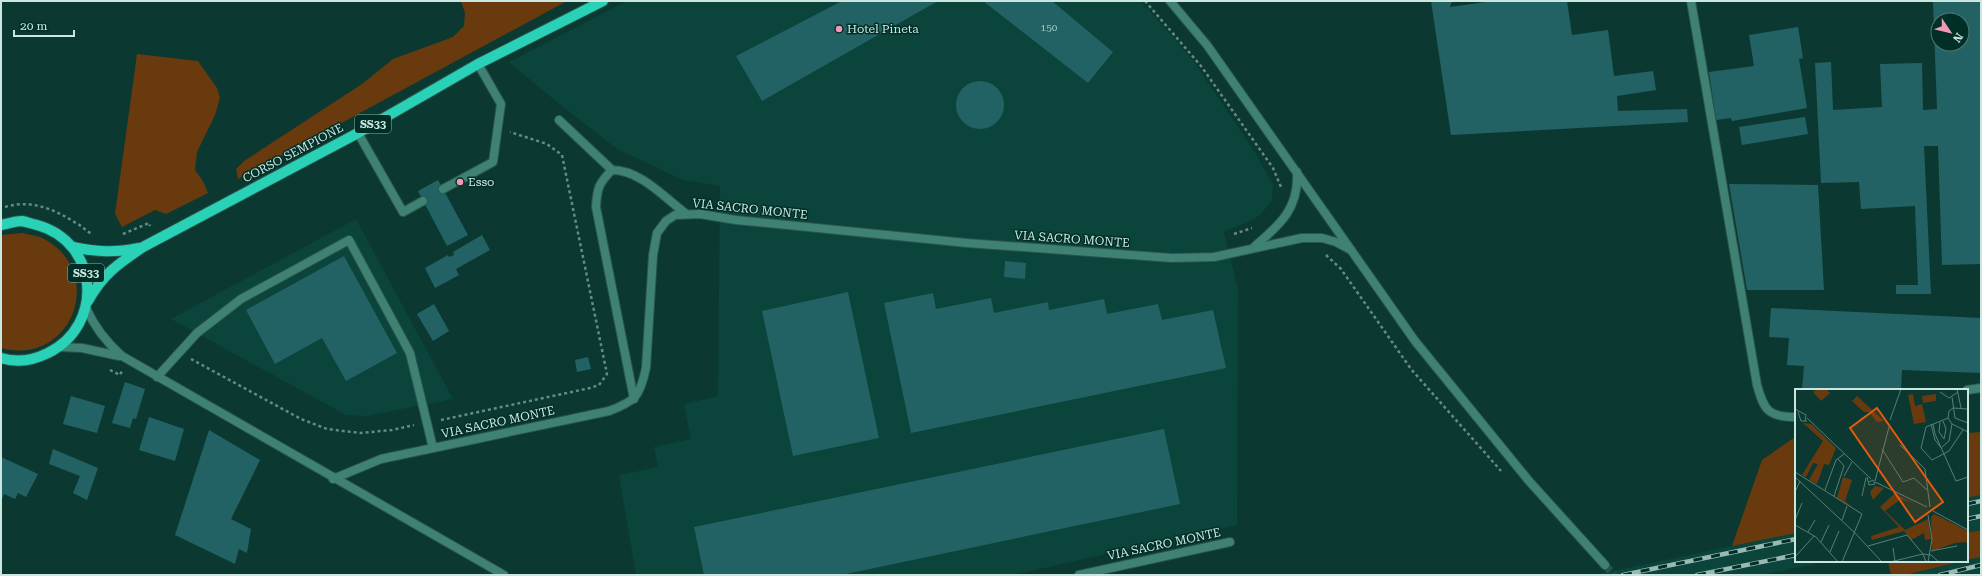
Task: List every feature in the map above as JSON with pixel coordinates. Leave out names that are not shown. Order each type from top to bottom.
[{"type":"main road","name":"CORSO SEMPIONE","points":[[143,247],[358,133],[478,64],[603,1]]},
{"type":"main road","name":"SS33","points":[[1,225],[22,221],[50,229],[73,247],[86,272],[87,304]]},
{"type":"main road","name":"SS33","points":[[73,247],[98,252],[121,251],[143,247]]},
{"type":"main road","name":"SS33","points":[[1,358],[10,360],[37,359],[60,347],[77,330],[97,284],[118,264],[143,247]]},
{"type":"street","points":[[1170,1],[1207,45],[1415,341],[1529,480],[1605,565]]},
{"type":"street","points":[[1691,1],[1757,385],[1765,408],[1779,416],[1795,417]]},
{"type":"street","points":[[443,189],[493,162],[501,104],[478,64]]},
{"type":"street","points":[[560,120],[612,170]]},
{"type":"street","points":[[358,133],[403,212],[423,201]]},
{"type":"street","points":[[634,399],[596,206],[597,190],[602,179],[612,170],[622,170],[647,183],[685,214]]},
{"type":"street","name":"VIA SACRO MONTE","points":[[1255,247],[1286,217],[1294,203],[1298,188],[1297,172]]},
{"type":"street","name":"VIA SACRO MONTE","points":[[333,479],[381,459],[609,410],[627,404],[634,399],[642,385],[646,368],[653,255],[657,233],[666,221],[675,215],[685,214],[967,243],[1172,258],[1214,256],[1300,238],[1322,238],[1336,242],[1352,251]]},
{"type":"street","points":[[157,377],[198,333],[241,299],[349,240],[410,352],[433,448]]},
{"type":"street","points":[[87,304],[94,326],[109,345],[125,358],[333,479],[504,575]]},
{"type":"street","points":[[60,347],[82,348],[125,358]]},
{"type":"street","points":[[1968,390],[1981,388]]},
{"type":"street","name":"VIA SACRO MONTE","points":[[1079,575],[1230,542]]},
{"type":"path","points":[[1145,1],[1194,56],[1210,78],[1273,168],[1278,178],[1281,192]]},
{"type":"path","points":[[179,352],[301,419],[327,429],[360,433],[392,430],[599,385],[606,374],[562,155],[547,144],[498,128]]},
{"type":"path","points":[[1234,234],[1254,227]]},
{"type":"path","points":[[108,369],[120,375],[125,358]]},
{"type":"shaded area","points":[[461,1],[567,1],[238,179],[236,169],[244,161],[362,84],[393,59],[453,37],[464,26],[465,13]]},
{"type":"shaded area","points":[[627,1],[1141,1],[1192,59],[1255,152],[1273,185],[1272,201],[1261,214],[1252,220],[1224,232],[1238,288],[1237,525],[1013,575],[636,575],[619,475],[658,467],[654,447],[691,439],[684,404],[718,396],[720,186],[683,180],[617,149],[553,99],[509,62]]},
{"type":"shaded area","points":[[137,54],[198,61],[217,88],[220,98],[215,115],[197,152],[195,170],[203,181],[208,193],[166,214],[155,210],[122,227],[115,214]]},
{"type":"shaded area","points":[[356,219],[453,399],[366,416],[346,415],[171,319]]},
{"type":"shaded area","points":[[23,233],[46,240],[64,256],[74,275],[77,295],[72,315],[62,332],[46,344],[25,350],[1,348],[1,235]]},
{"type":"shaded area","points":[[1981,432],[1981,495],[1968,498],[1968,433]]},
{"type":"shaded area","points":[[1795,438],[1795,533],[1732,546],[1762,460]]},
{"type":"shaded area","points":[[1981,495],[1981,530],[1968,533],[1968,498]]},
{"type":"shaded area","points":[[1981,530],[1981,557],[1968,560],[1968,533]]},
{"type":"shaded area","points":[[1795,533],[1795,562],[1826,562],[1762,575],[1593,575]]},
{"type":"shaded area","points":[[1981,557],[1981,575],[1905,575],[1968,562],[1968,561]]},
{"type":"shaded area","points":[[1888,562],[1960,562],[1905,575],[1891,575]]},
{"type":"building","name":"Hotel Pineta","points":[[842,1],[938,1],[762,101],[736,56]]},
{"type":"building","points":[[983,1],[1052,1],[1113,52],[1088,83]]},
{"type":"building","points":[[1431,1],[1452,1],[1450,7],[1493,1],[1567,1],[1572,35],[1608,30],[1614,76],[1653,71],[1656,90],[1617,96],[1618,111],[1687,109],[1688,122],[1451,135]]},
{"type":"building","points":[[1933,1],[1981,1],[1981,264],[1942,265],[1938,146],[1924,146],[1931,294],[1896,294],[1896,285],[1918,285],[1915,206],[1861,209],[1859,182],[1821,183],[1815,63],[1831,62],[1833,110],[1882,107],[1880,64],[1922,63],[1923,110],[1937,109],[1935,52],[1970,52],[1970,12],[1933,12]]},
{"type":"building","points":[[1798,27],[1803,58],[1799,59],[1807,108],[1732,121],[1731,118],[1716,120],[1709,72],[1754,66],[1749,35]]},
{"type":"building","points":[[980,81],[989,83],[997,88],[1002,96],[1004,105],[1002,114],[997,122],[989,127],[980,129],[971,127],[963,122],[958,114],[956,105],[958,96],[963,88],[971,83]]},
{"type":"building","points":[[1805,117],[1808,134],[1742,145],[1739,127]]},
{"type":"building","points":[[438,180],[468,235],[447,246],[418,191]]},
{"type":"building","points":[[1729,184],[1818,185],[1824,290],[1747,290]]},
{"type":"building","points":[[482,235],[490,250],[456,269],[459,275],[435,288],[425,268],[448,255],[449,257],[454,255],[453,252]]},
{"type":"building","points":[[344,256],[397,353],[346,381],[322,338],[275,364],[246,310]]},
{"type":"building","points":[[1005,261],[1026,263],[1025,279],[1004,277]]},
{"type":"building","points":[[848,292],[879,438],[793,456],[762,311]]},
{"type":"building","points":[[933,293],[936,309],[991,298],[994,313],[1048,302],[1049,310],[1104,299],[1107,314],[1158,304],[1162,320],[1213,310],[1226,368],[911,433],[884,303]]},
{"type":"building","points":[[434,304],[449,331],[433,341],[417,314]]},
{"type":"building","points":[[1771,308],[1981,318],[1981,373],[1902,370],[1901,389],[1802,389],[1804,366],[1787,365],[1789,338],[1769,337]]},
{"type":"building","points":[[588,357],[591,369],[577,372],[575,360]]},
{"type":"building","points":[[125,382],[145,389],[136,419],[133,418],[130,428],[112,423]]},
{"type":"building","points":[[71,396],[105,406],[97,433],[63,424]]},
{"type":"building","points":[[149,417],[184,429],[175,461],[139,450]]},
{"type":"building","points":[[1164,429],[1180,504],[841,575],[704,575],[694,527]]},
{"type":"building","points":[[209,430],[260,460],[231,519],[251,529],[247,553],[239,549],[235,564],[175,535]]},
{"type":"building","points":[[53,449],[98,468],[87,500],[73,493],[80,476],[49,464]]},
{"type":"building","points":[[1,457],[38,474],[26,497],[18,493],[15,499],[4,494],[1,501]]},
{"type":"tunnel","points":[[1605,565],[1614,575]]},
{"type":"railway","points":[[1968,504],[1981,501]]},
{"type":"railway","points":[[1968,519],[1981,516]]},
{"type":"railway","points":[[1623,575],[1795,539]]},
{"type":"railway","points":[[1697,575],[1795,555]]},
{"type":"railway","points":[[1940,575],[1981,565]]},
{"type":"place","name":"Hotel Pineta","points":[[839,29]]},
{"type":"place","name":"Esso","points":[[460,182]]}]
